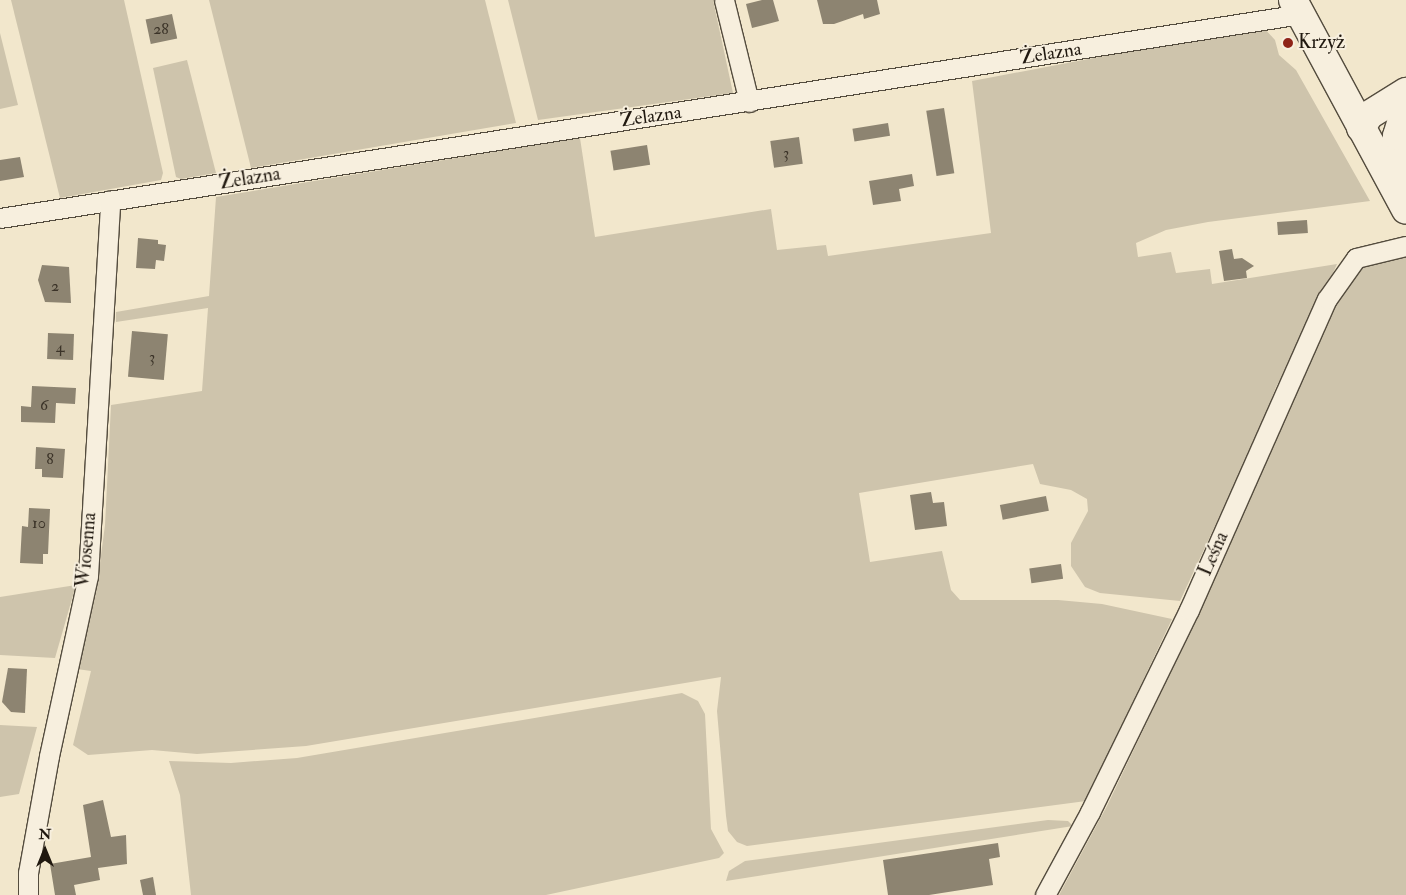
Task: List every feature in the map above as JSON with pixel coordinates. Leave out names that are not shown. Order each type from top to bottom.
[{"type":"street","points":[[724,0],[749,102]]},
{"type":"street","points":[[1297,7],[1406,210]]},
{"type":"street","name":"Żelazna","points":[[0,218],[749,102],[1297,7]]},
{"type":"street","points":[[1361,128],[1381,129],[1405,105]]},
{"type":"street","points":[[1392,182],[1397,136],[1405,105]]},
{"type":"street","name":"Wiosenna","points":[[28,895],[28,873],[50,746],[88,576],[110,201]]},
{"type":"street","name":"Leśna","points":[[1045,895],[1090,812],[1189,610],[1328,299],[1356,258],[1406,246]]},
{"type":"shaded area","points":[[11,0],[124,0],[163,173],[161,180],[60,198]]},
{"type":"shaded area","points":[[209,0],[485,0],[516,123],[251,168]]},
{"type":"shaded area","points":[[508,0],[713,0],[733,93],[538,120]]},
{"type":"shaded area","points":[[1262,26],[1275,40],[1279,55],[1296,70],[1370,201],[1208,222],[1166,230],[1136,243],[1138,257],[1171,252],[1176,273],[1210,269],[1212,284],[1337,264],[1307,331],[1276,387],[1261,427],[1180,601],[1100,593],[1085,587],[1071,566],[1071,543],[1088,511],[1087,499],[1071,490],[1040,484],[1033,464],[859,493],[870,562],[942,551],[951,590],[960,600],[1058,600],[1102,604],[1172,619],[1086,801],[747,846],[737,842],[728,831],[717,711],[721,677],[306,746],[197,754],[152,750],[88,755],[73,745],[91,671],[77,669],[96,593],[105,525],[111,405],[202,391],[208,308],[116,322],[116,312],[209,296],[216,197],[580,138],[595,237],[771,209],[777,250],[826,245],[828,256],[991,233],[972,81]]},
{"type":"shaded area","points":[[0,33],[18,105],[0,109]]},
{"type":"shaded area","points":[[187,60],[216,173],[181,179],[176,177],[153,68]]},
{"type":"shaded area","points":[[1406,254],[1406,895],[1059,895],[1107,806],[1205,600],[1345,283],[1360,261]]},
{"type":"shaded area","points":[[76,585],[55,658],[0,655],[0,597]]},
{"type":"shaded area","points":[[682,693],[698,701],[705,714],[711,829],[724,853],[719,858],[546,895],[191,895],[180,795],[169,761],[231,763],[297,758]]},
{"type":"shaded area","points":[[0,725],[37,727],[19,794],[0,797]]},
{"type":"shaded area","points":[[1048,820],[1068,821],[1073,826],[726,881],[729,871],[745,861]]},
{"type":"building","points":[[762,0],[773,0],[779,21],[752,28],[746,4]]},
{"type":"building","points":[[817,0],[877,0],[880,14],[864,19],[863,14],[834,24],[823,24]]},
{"type":"building","points":[[172,14],[177,38],[151,44],[146,20]]},
{"type":"building","points":[[944,108],[954,173],[937,176],[926,111]]},
{"type":"building","points":[[888,123],[890,136],[854,141],[852,129]]},
{"type":"building","points":[[799,137],[803,164],[774,168],[770,141]]},
{"type":"building","points":[[647,145],[650,165],[614,171],[610,151]]},
{"type":"building","points":[[20,157],[24,177],[0,181],[0,160]]},
{"type":"building","points":[[912,174],[914,186],[899,189],[901,201],[873,205],[869,181]]},
{"type":"building","points":[[1307,220],[1308,233],[1278,235],[1277,222]]},
{"type":"building","points":[[138,238],[158,240],[158,244],[166,245],[164,261],[156,260],[155,269],[136,268]]},
{"type":"building","points":[[1232,249],[1234,259],[1242,258],[1254,266],[1246,271],[1247,278],[1224,281],[1219,251]]},
{"type":"building","points":[[42,265],[69,267],[71,303],[45,302],[38,280]]},
{"type":"building","points":[[132,331],[168,334],[164,380],[128,377]]},
{"type":"building","points":[[48,333],[74,334],[73,360],[47,359]]},
{"type":"building","points":[[32,386],[76,388],[75,404],[56,403],[55,423],[21,422],[21,406],[31,407]]},
{"type":"building","points":[[36,447],[65,449],[63,478],[42,477],[42,469],[35,469]]},
{"type":"building","points":[[931,492],[933,503],[944,502],[947,526],[915,530],[910,495]]},
{"type":"building","points":[[1046,496],[1049,511],[1003,520],[1000,505]]},
{"type":"building","points":[[29,508],[50,509],[48,554],[43,554],[43,564],[20,563],[22,526],[28,527]]},
{"type":"building","points":[[1061,564],[1063,579],[1031,583],[1029,568]]},
{"type":"building","points":[[8,668],[27,669],[25,713],[11,712],[2,702]]},
{"type":"building","points":[[103,800],[111,837],[126,835],[127,864],[98,868],[100,880],[74,885],[76,895],[55,895],[50,864],[91,857],[83,805]]},
{"type":"building","points":[[998,843],[1000,857],[989,859],[993,885],[929,895],[888,895],[883,860]]},
{"type":"building","points":[[153,877],[156,895],[143,895],[140,880]]},
{"type":"place","name":"Krzyż","points":[[1288,43]]}]
